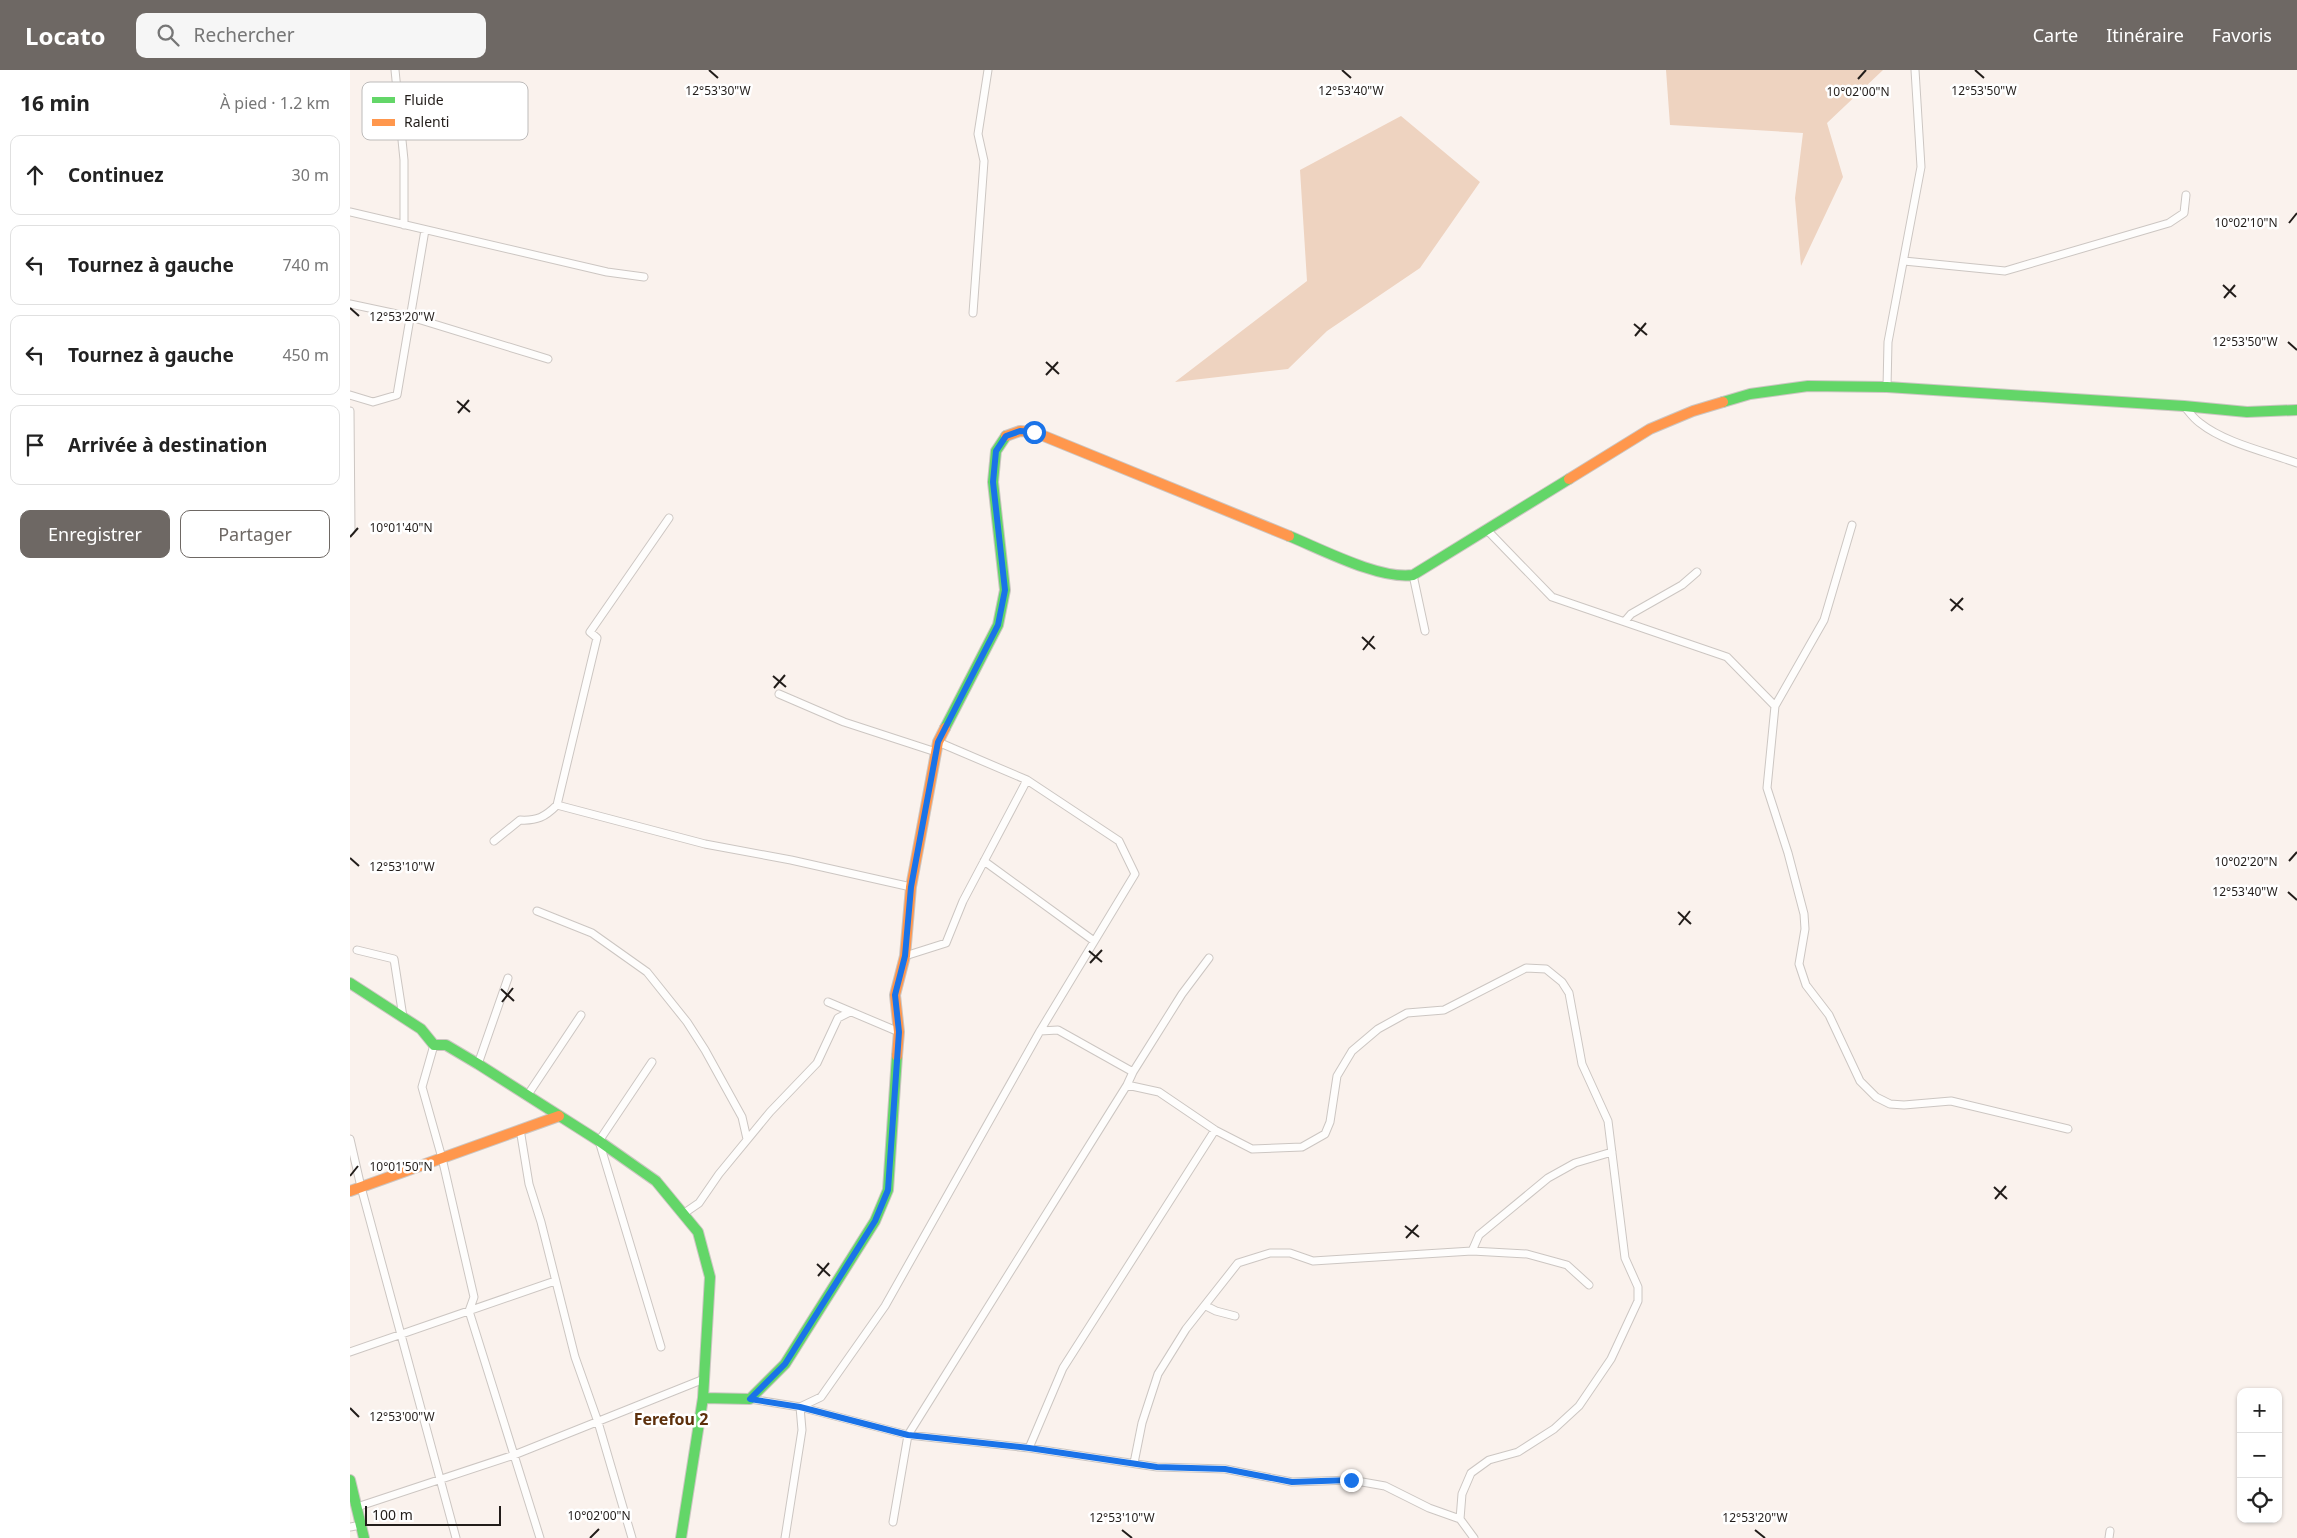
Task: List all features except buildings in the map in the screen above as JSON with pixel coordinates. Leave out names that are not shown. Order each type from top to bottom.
[{"type":"street","points":[[973,313],[984,161],[978,134],[988,70]]},
{"type":"street","points":[[1887,387],[1888,342],[1922,167],[1916,70]]},
{"type":"street","points":[[402,140],[404,160],[404,225]]},
{"type":"street","points":[[1904,261],[2005,271],[2169,223],[2184,213],[2186,195]]},
{"type":"street","points":[[350,212],[607,272],[644,276]]},
{"type":"street","points":[[350,395],[373,402],[397,395],[425,230]]},
{"type":"street","points":[[350,304],[411,317],[548,359]]},
{"type":"street","points":[[750,1399],[785,1364],[875,1221],[888,1190],[899,1032],[895,995],[905,956],[911,887],[937,747],[998,625],[1005,590],[993,482],[996,451],[1006,436],[1020,431],[1034,432],[1365,566],[1400,577],[1413,575],[1650,429],[1693,411],[1750,394],[1808,386],[1887,387],[2184,406],[2247,412],[2297,410]]},
{"type":"street","points":[[2184,406],[2198,422],[2216,433],[2297,463]]},
{"type":"street","points":[[350,411],[351,531]]},
{"type":"street","points":[[494,841],[520,820],[534,821],[546,816],[557,805],[597,638],[590,632],[669,518]]},
{"type":"street","points":[[1852,525],[1824,620],[1775,706],[1767,788],[1788,853],[1804,914],[1805,929],[1799,964],[1806,986],[1829,1015],[1860,1081],[1876,1097],[1890,1104],[1904,1105],[1951,1101],[2068,1129]]},
{"type":"street","points":[[1487,530],[1552,597],[1727,657],[1775,706]]},
{"type":"street","points":[[1624,621],[1631,614],[1682,585],[1697,572]]},
{"type":"street","points":[[1413,575],[1425,632]]},
{"type":"street","points":[[779,694],[844,722],[937,747],[1028,780],[1118,841],[1135,874],[1040,1031],[885,1306],[821,1397],[800,1407]]},
{"type":"street","points":[[905,956],[946,943],[963,901],[1028,780]]},
{"type":"street","points":[[557,805],[705,844],[791,860],[911,887]]},
{"type":"street","points":[[984,861],[1094,941]]},
{"type":"street","points":[[537,911],[592,933],[647,972],[687,1022],[705,1050],[742,1117],[747,1139]]},
{"type":"street","points":[[357,950],[394,959],[403,1017]]},
{"type":"street","points":[[893,1522],[908,1435],[1127,1086],[1133,1072],[1182,994],[1209,958]]},
{"type":"street","points":[[1127,1086],[1159,1092],[1215,1130],[1252,1149],[1302,1147],[1324,1134],[1330,1122],[1337,1076],[1352,1051],[1378,1029],[1407,1013],[1444,1010],[1526,968],[1546,969],[1562,982],[1568,993],[1582,1064],[1608,1121],[1624,1258],[1638,1287],[1638,1301],[1610,1359],[1579,1406],[1554,1429],[1518,1452],[1489,1460],[1471,1473],[1462,1494],[1460,1519]]},
{"type":"street","points":[[478,1064],[508,978]]},
{"type":"street","points":[[350,984],[421,1029],[434,1044],[446,1045],[478,1064],[599,1141],[656,1181],[698,1232],[710,1277],[703,1398],[681,1538]]},
{"type":"street","points":[[828,1002],[899,1032]]},
{"type":"street","points":[[683,1214],[699,1203],[747,1139],[817,1063],[838,1018],[850,1012]]},
{"type":"street","points":[[528,1096],[580,1014]]},
{"type":"street","points":[[1040,1031],[1058,1030],[1133,1072]]},
{"type":"street","points":[[434,1044],[422,1087],[442,1158],[474,1297],[469,1311],[540,1538]]},
{"type":"street","points":[[599,1141],[652,1062]]},
{"type":"street","points":[[350,1191],[559,1116]]},
{"type":"street","points":[[520,1129],[529,1184],[541,1222],[575,1357],[598,1422],[632,1538]]},
{"type":"street","points":[[1029,1448],[1063,1368],[1215,1130]]},
{"type":"street","points":[[350,1139],[361,1187],[456,1538]]},
{"type":"street","points":[[599,1141],[661,1348]]},
{"type":"street","points":[[1472,1251],[1478,1235],[1548,1178],[1575,1163],[1612,1152]]},
{"type":"street","points":[[1134,1463],[1142,1424],[1158,1374],[1186,1329],[1238,1263],[1270,1252],[1290,1253],[1313,1261],[1472,1251],[1527,1254],[1567,1265],[1590,1285]]},
{"type":"street","points":[[350,1352],[555,1281]]},
{"type":"street","points":[[1206,1306],[1235,1316]]},
{"type":"street","points":[[357,1507],[514,1455],[704,1379]]},
{"type":"street","points":[[703,1398],[750,1399],[800,1407],[908,1435],[1029,1448],[1157,1467],[1225,1469],[1292,1482],[1351,1480],[1385,1486],[1429,1508],[1460,1519],[1474,1538]]},
{"type":"street","points":[[785,1538],[802,1430],[800,1407]]},
{"type":"street","points":[[350,1480],[364,1538]]},
{"type":"street","points":[[350,1527],[361,1524]]},
{"type":"shaded area","points":[[1666,70],[1883,70],[1827,123],[1843,177],[1801,266],[1795,198],[1803,133],[1670,125]]},
{"type":"shaded area","points":[[1401,116],[1480,182],[1420,268],[1327,331],[1288,369],[1175,382],[1307,281],[1300,170]]},
{"type":"traffic: fast","points":[[1723,402],[1750,394],[1808,386],[1887,387],[2184,406],[2247,412],[2297,410]]},
{"type":"traffic: fast","points":[[945,728],[998,625],[1005,590],[993,482],[996,451],[1006,436]]},
{"type":"traffic: fast","points":[[1289,536],[1368,568],[1384,573],[1413,575],[1569,479]]},
{"type":"traffic: fast","points":[[350,983],[421,1029],[434,1045],[446,1045],[478,1064],[599,1141],[656,1181],[698,1232],[710,1277],[703,1398],[681,1538]]},
{"type":"traffic: fast","points":[[703,1398],[750,1399],[785,1364],[875,1221],[888,1190],[897,1056]]},
{"type":"traffic: fast","points":[[350,1480],[364,1538]]},
{"type":"traffic: slow","points":[[1569,479],[1650,429],[1693,411],[1723,402]]},
{"type":"traffic: slow","points":[[1006,436],[1020,431],[1034,432],[1289,536]]},
{"type":"traffic: slow","points":[[897,1056],[899,1032],[895,995],[905,956],[911,887],[938,742],[945,728]]},
{"type":"traffic: slow","points":[[350,1191],[559,1116]]},
{"type":"district","name":"Ferefou 2","points":[[671,1419]]},
{"type":"route","points":[[1034,432],[1020,431],[1006,436],[996,451],[993,482],[1005,590],[998,625],[938,742],[911,887],[905,956],[895,995],[899,1032],[888,1190],[875,1221],[785,1364],[750,1399],[800,1407],[908,1435],[1029,1448],[1157,1467],[1225,1469],[1292,1482],[1351,1480]]}]
